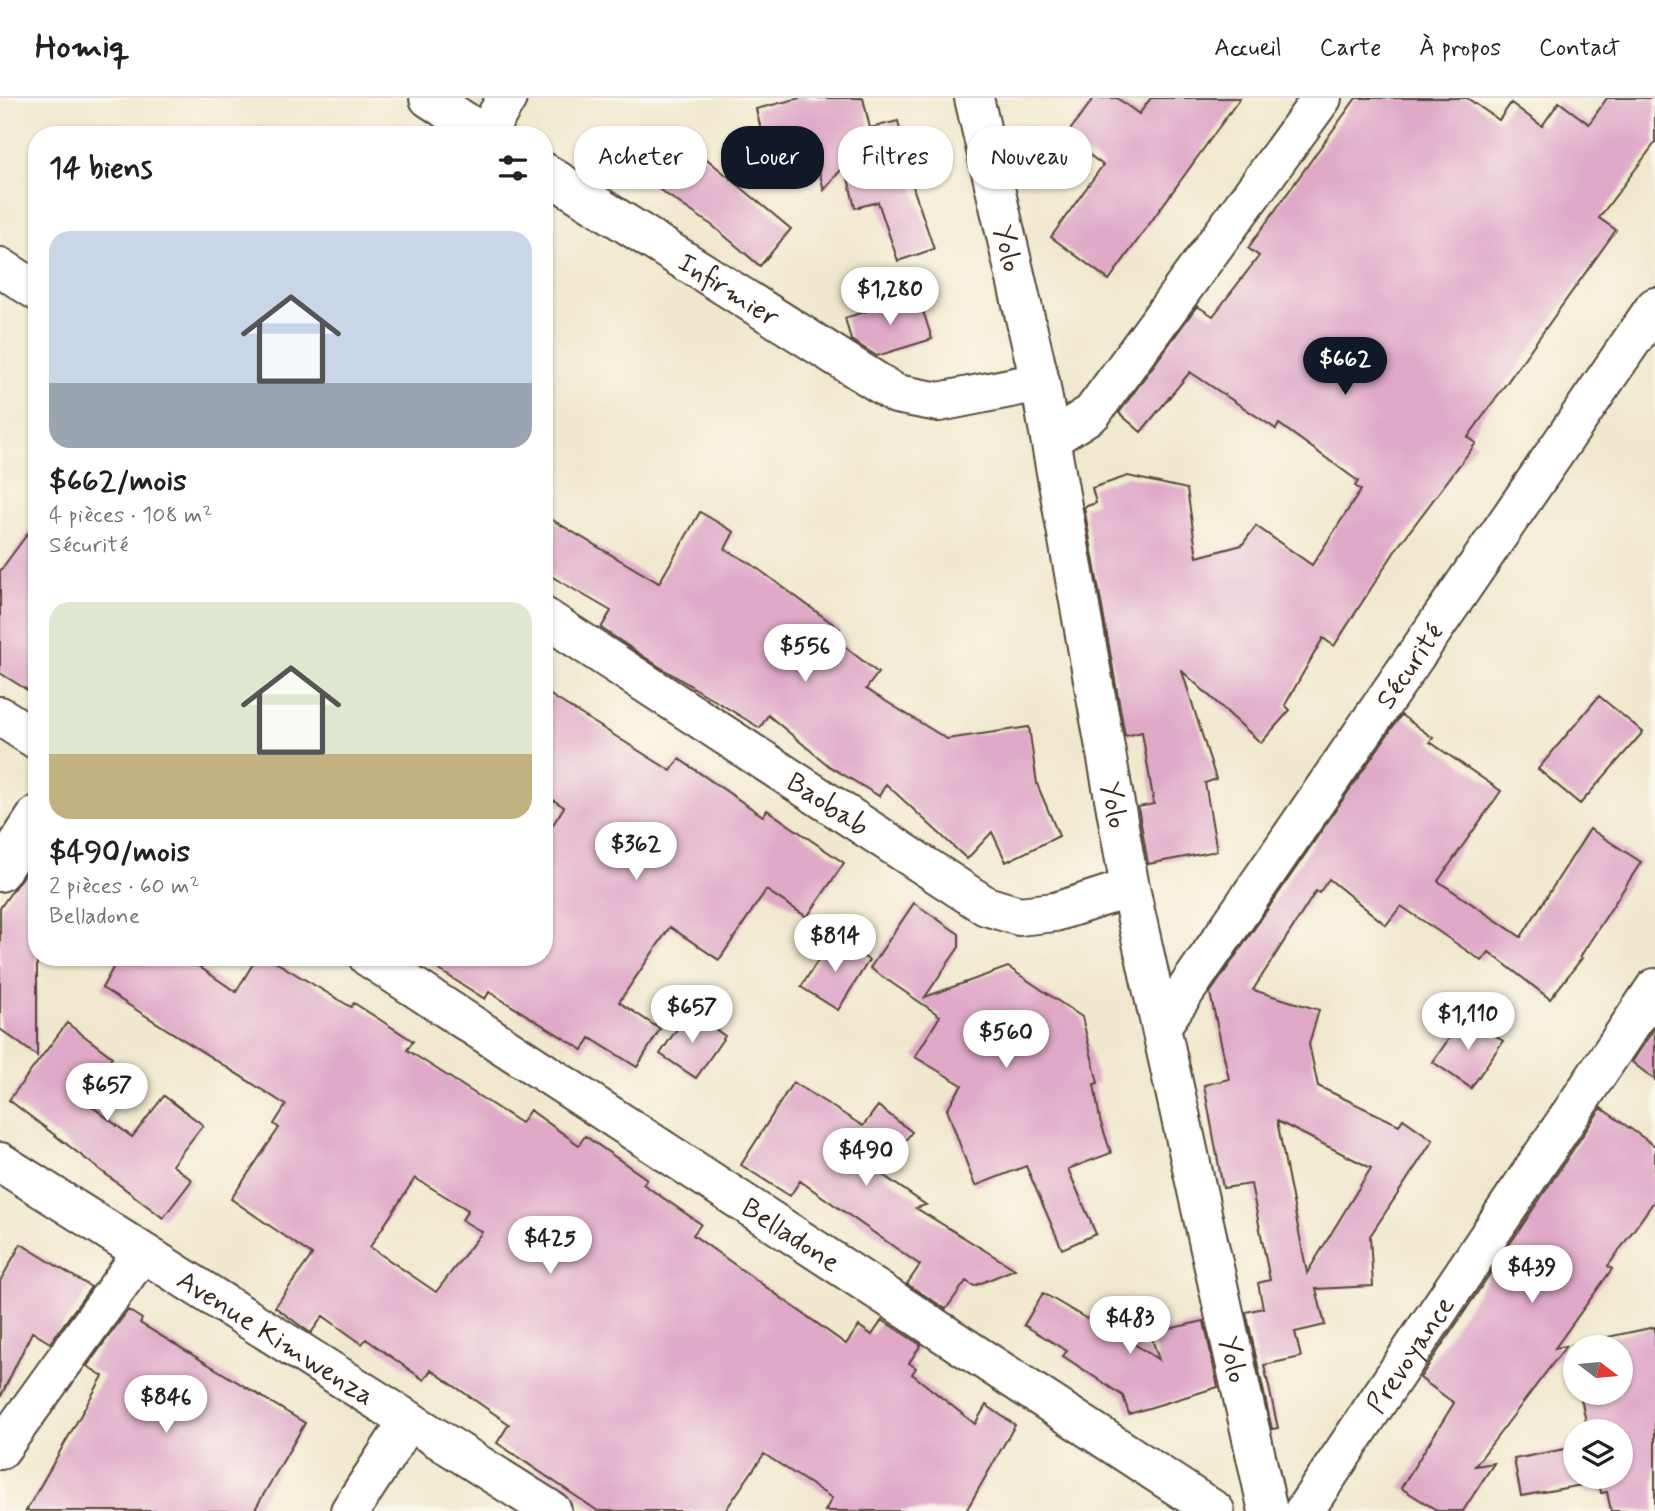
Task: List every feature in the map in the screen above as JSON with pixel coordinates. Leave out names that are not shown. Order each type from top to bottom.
[{"type":"street","points":[[429,98],[471,126]]},
{"type":"street","points":[[490,126],[507,98]]},
{"type":"street","name":"Yolo","points":[[974,98],[1040,382],[1130,888],[1163,1025],[1268,1511]]},
{"type":"street","points":[[1051,439],[1092,413],[1322,98]]},
{"type":"street","name":"Infirmier","points":[[553,178],[896,394],[939,402],[1040,382]]},
{"type":"street","points":[[0,267],[28,284]]},
{"type":"street","name":"Sécurité","points":[[1163,1025],[1655,307]]},
{"type":"street","name":"Baobab","points":[[553,623],[986,906],[1020,916],[1031,915],[1055,912],[1130,888]]},
{"type":"street","points":[[0,716],[28,734]]},
{"type":"street","points":[[0,872],[28,829]]},
{"type":"street","name":"Belladone","points":[[382,966],[1215,1511]]},
{"type":"street","name":"Prevoyance","points":[[1304,1511],[1655,988]]},
{"type":"street","name":"Avenue Kimwenza","points":[[0,1162],[552,1511]]},
{"type":"street","points":[[0,1450],[142,1253]]},
{"type":"street","points":[[350,1511],[409,1420]]},
{"type":"building","points":[[800,98],[863,98],[870,126],[838,126],[838,173],[824,190],[824,126],[760,126],[756,109]]},
{"type":"building","points":[[1094,98],[1117,98],[1139,114],[1151,98],[1240,98],[1109,280],[1051,237],[1086,189],[1092,189],[1092,180],[1103,165],[1092,157],[1092,126],[1073,126]]},
{"type":"building","points":[[1356,98],[1467,98],[1499,120],[1511,103],[1542,126],[1559,102],[1589,124],[1607,98],[1655,98],[1655,143],[1599,218],[1616,230],[1468,437],[1476,443],[1397,548],[1334,646],[1323,638],[1285,705],[1290,710],[1261,743],[1182,671],[1216,779],[1205,783],[1217,851],[1148,864],[1138,807],[1154,804],[1142,732],[1125,736],[1084,507],[1096,503],[1092,488],[1128,476],[1187,489],[1197,557],[1242,545],[1256,526],[1312,565],[1361,490],[1355,486],[1358,481],[1279,424],[1276,429],[1190,372],[1141,432],[1119,413],[1197,306],[1213,316],[1259,256],[1248,248]]},
{"type":"building","points":[[898,121],[899,126],[878,126]]},
{"type":"building","points":[[707,159],[721,171],[721,189],[743,189],[791,229],[760,266],[713,226],[659,189],[707,189]]},
{"type":"building","points":[[851,189],[914,189],[934,249],[898,261],[878,202],[855,208]]},
{"type":"building","points":[[918,295],[932,339],[877,356],[851,340],[845,318]]},
{"type":"building","points":[[700,512],[734,532],[725,549],[750,563],[840,629],[834,638],[878,673],[866,689],[947,739],[1029,727],[1037,784],[1059,836],[1006,862],[992,832],[967,859],[886,784],[879,796],[829,766],[768,715],[760,728],[601,628],[611,611],[553,577],[553,520],[659,583]]},
{"type":"building","points":[[28,533],[28,690],[0,673],[0,571]]},
{"type":"building","points":[[1599,696],[1643,732],[1580,804],[1538,769]]},
{"type":"building","points":[[553,697],[671,771],[679,759],[763,816],[767,810],[844,863],[807,917],[766,890],[719,960],[670,927],[619,1002],[660,1029],[637,1067],[590,1038],[583,1050],[489,992],[485,999],[433,966],[553,966],[553,825],[564,807],[553,800]]},
{"type":"building","points":[[1401,715],[1433,738],[1430,742],[1501,791],[1438,881],[1521,937],[1590,829],[1641,862],[1580,957],[1582,958],[1550,999],[1489,952],[1482,961],[1401,906],[1386,925],[1329,879],[1319,893],[1316,891],[1253,990],[1319,1010],[1309,1044],[1318,1086],[1399,1125],[1403,1119],[1433,1140],[1370,1236],[1373,1286],[1316,1289],[1325,1325],[1295,1332],[1301,1357],[1264,1365],[1278,1428],[1272,1429],[1246,1312],[1263,1308],[1258,1283],[1270,1280],[1251,1184],[1223,1188],[1204,1085],[1229,1079],[1210,993]],"holes":[[[1277,1121],[1371,1168],[1307,1273]]]},
{"type":"building","points":[[28,869],[28,966],[37,966],[37,1056],[0,1029],[0,908]]},
{"type":"building","points":[[914,903],[959,934],[959,947],[925,997],[1008,967],[1082,1017],[1098,1083],[1094,1084],[1100,1120],[1111,1153],[1068,1169],[1096,1234],[1062,1249],[1026,1166],[975,1186],[947,1109],[962,1085],[915,1057],[940,1016],[870,968]]},
{"type":"building","points":[[832,938],[869,960],[838,1010],[801,987]]},
{"type":"building","points":[[114,966],[198,966],[236,992],[252,966],[282,966],[351,1007],[354,1003],[413,1041],[407,1050],[521,1123],[530,1110],[579,1145],[585,1136],[647,1179],[643,1184],[701,1224],[693,1235],[846,1344],[859,1326],[872,1335],[882,1320],[921,1345],[909,1363],[916,1368],[912,1374],[975,1424],[986,1405],[1015,1425],[966,1511],[825,1511],[832,1498],[764,1454],[725,1511],[598,1511],[497,1443],[509,1424],[431,1370],[424,1380],[366,1339],[362,1344],[323,1316],[311,1333],[275,1307],[312,1255],[231,1199],[279,1128],[274,1124],[286,1105],[102,988]],"holes":[[[415,1178],[468,1210],[462,1220],[482,1232],[436,1292],[370,1247]]]},
{"type":"building","points":[[689,1011],[725,1036],[696,1078],[660,1054]]},
{"type":"building","points":[[1465,1015],[1503,1041],[1471,1088],[1433,1062]]},
{"type":"building","points":[[67,1023],[112,1057],[81,1098],[132,1137],[164,1096],[203,1125],[172,1165],[192,1180],[163,1218],[9,1100]]},
{"type":"building","points":[[1655,1027],[1655,1080],[1632,1062]]},
{"type":"building","points":[[793,1082],[863,1126],[878,1106],[912,1132],[880,1173],[926,1205],[916,1208],[1015,1269],[974,1286],[966,1281],[946,1309],[907,1284],[920,1265],[800,1181],[790,1196],[741,1165]]},
{"type":"building","points":[[1601,1108],[1655,1146],[1655,1200],[1608,1266],[1612,1269],[1555,1348],[1563,1347],[1563,1350],[1475,1466],[1494,1463],[1463,1511],[1438,1511],[1401,1488],[1454,1403],[1420,1378]]},
{"type":"building","points":[[21,1244],[91,1287],[50,1343],[32,1332],[0,1398],[0,1281]]},
{"type":"building","points":[[1043,1293],[1087,1319],[1090,1315],[1159,1360],[1150,1333],[1204,1321],[1218,1387],[1129,1414],[1123,1396],[1063,1356],[1067,1351],[1024,1325]]},
{"type":"building","points":[[128,1310],[142,1319],[140,1323],[305,1423],[254,1511],[26,1511],[103,1376],[87,1366]]},
{"type":"building","points":[[1655,1327],[1655,1511],[1611,1511],[1607,1492],[1601,1493],[1600,1489],[1633,1489],[1633,1419],[1585,1419],[1582,1405],[1633,1405],[1633,1335],[1617,1335]]},
{"type":"building","points":[[1563,1449],[1563,1488],[1521,1496],[1514,1459]]}]
